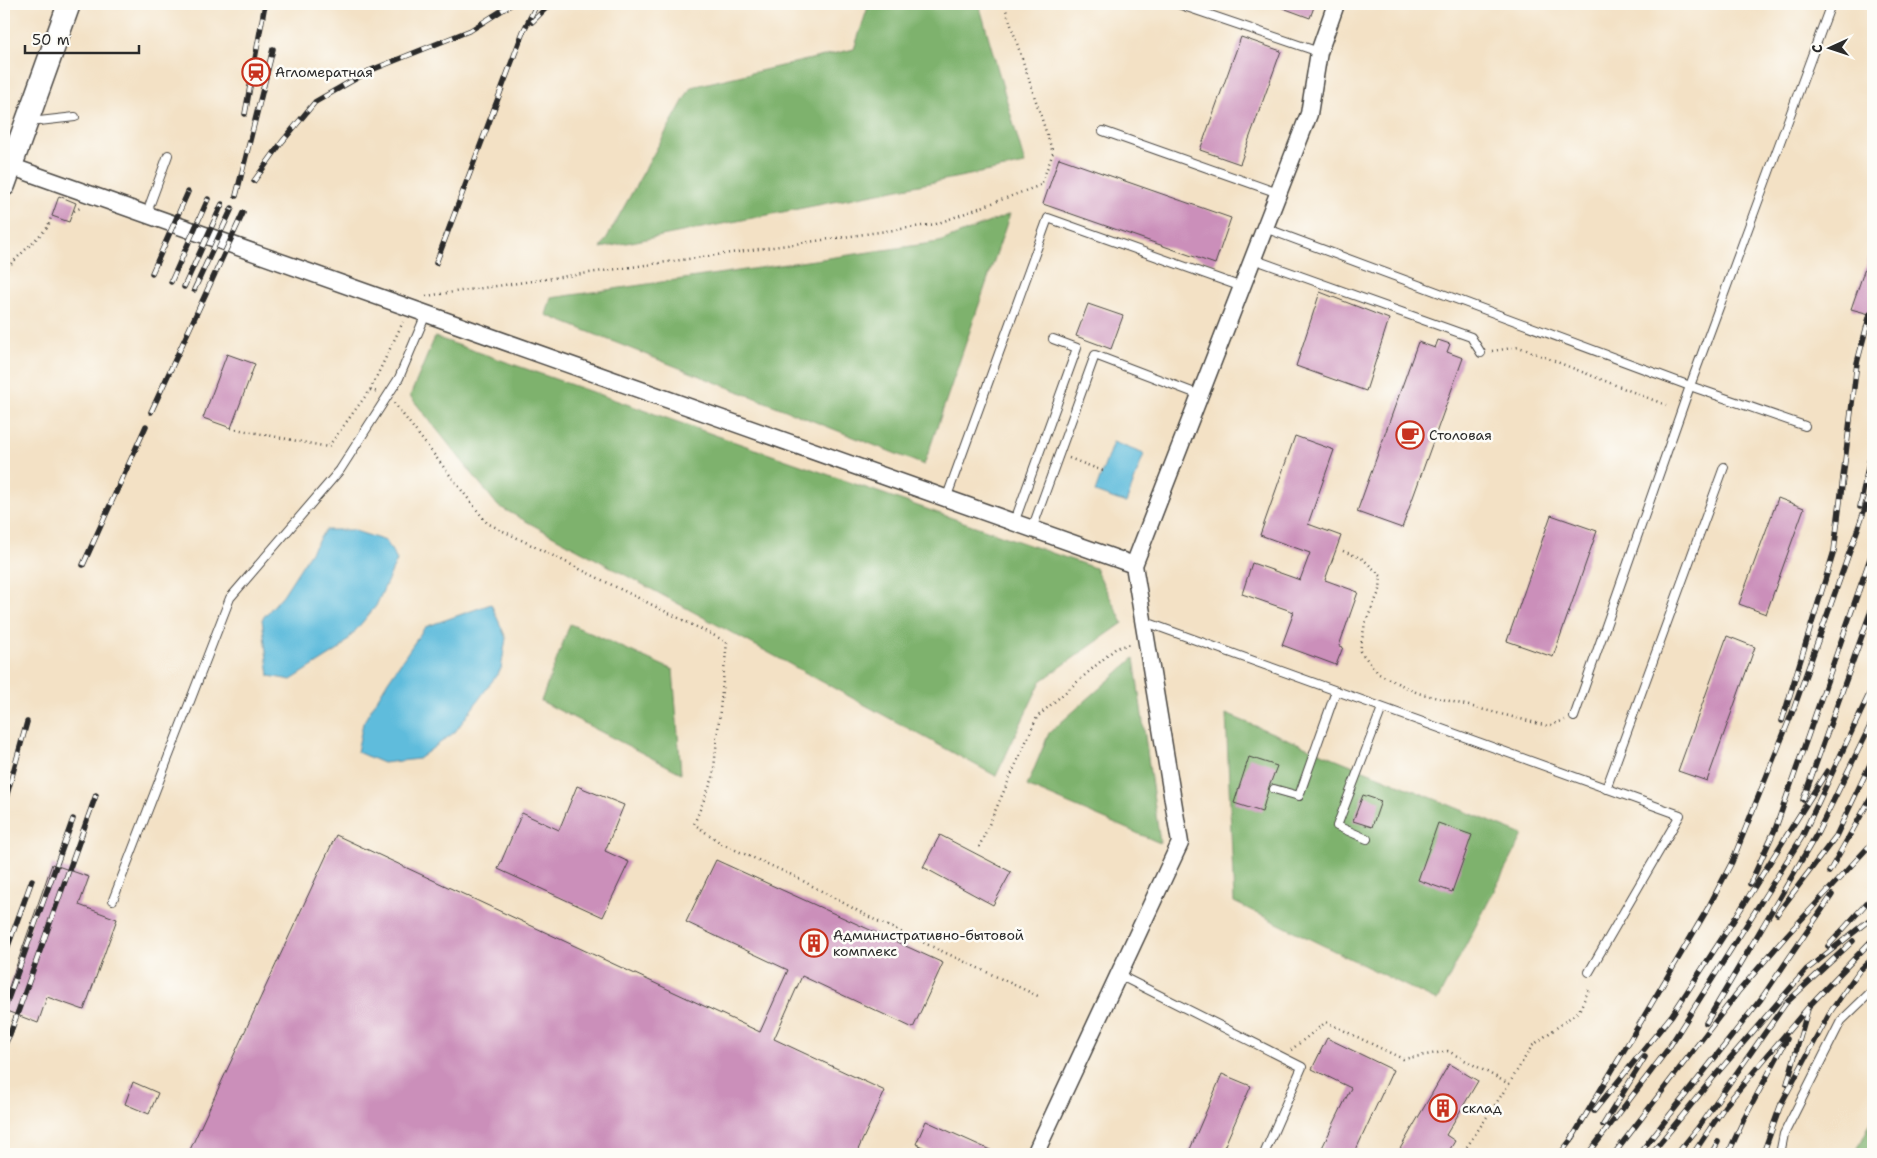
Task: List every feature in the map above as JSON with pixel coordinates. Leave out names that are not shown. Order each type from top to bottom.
[{"type":"main road","points":[[7,175],[68,4]]},
{"type":"street","points":[[1035,1154],[1180,843],[1134,565],[1309,114],[1319,52],[1336,4]]},
{"type":"street","points":[[7,175],[146,214],[1134,565]]},
{"type":"lane","points":[[1178,4],[1319,52]]},
{"type":"lane","points":[[1574,717],[1690,386],[1831,4]]},
{"type":"lane","points":[[26,123],[75,117]]},
{"type":"lane","points":[[1103,131],[1278,193]]},
{"type":"lane","points":[[146,214],[168,155]]},
{"type":"lane","points":[[946,499],[1048,218],[1242,287]]},
{"type":"lane","points":[[1265,228],[1690,386],[1805,426]]},
{"type":"lane","points":[[1253,259],[1471,337],[1481,353]]},
{"type":"lane","points":[[113,900],[230,598],[340,470],[399,378],[426,314]]},
{"type":"lane","points":[[1014,523],[1077,348],[1053,339]]},
{"type":"lane","points":[[1032,530],[1095,355],[1200,395]]},
{"type":"lane","points":[[1606,789],[1724,467]]},
{"type":"lane","points":[[1143,621],[1680,815],[1589,972]]},
{"type":"lane","points":[[1274,789],[1299,796],[1336,691]]},
{"type":"lane","points":[[1366,839],[1337,826],[1382,708]]},
{"type":"lane","points":[[1118,975],[1302,1067],[1264,1154]]},
{"type":"lane","points":[[1780,1154],[1784,1134],[1841,1021],[1873,990]]},
{"type":"path","points":[[422,297],[936,224],[1042,185],[1053,153],[1004,4]]},
{"type":"path","points":[[4,271],[48,227],[51,217]]},
{"type":"path","points":[[231,428],[328,448],[370,390],[404,320]]},
{"type":"path","points":[[1481,353],[1519,347],[1666,405]]},
{"type":"path","points":[[370,390],[388,395],[487,523],[727,642],[713,778],[694,824],[722,844],[792,875],[873,919],[1038,996]]},
{"type":"path","points":[[1059,454],[1103,471]]},
{"type":"path","points":[[1343,551],[1363,559],[1381,576],[1380,590],[1365,623],[1360,651],[1379,674],[1418,693],[1548,726],[1574,717]]},
{"type":"path","points":[[979,847],[1036,716],[1116,648],[1146,642]]},
{"type":"path","points":[[1462,1154],[1532,1046],[1579,1011],[1590,987]]},
{"type":"path","points":[[1282,1057],[1326,1022],[1403,1059],[1448,1051],[1509,1084]]},
{"type":"green space","points":[[869,4],[979,4],[1025,164],[601,248],[691,87],[854,49]]},
{"type":"green space","points":[[1010,214],[924,465],[546,315],[551,298],[939,242]]},
{"type":"green space","points":[[435,337],[1095,568],[1123,623],[1041,681],[996,776],[498,506],[410,396]]},
{"type":"green space","points":[[570,624],[673,670],[681,773],[541,701]]},
{"type":"green space","points":[[1134,658],[1160,843],[1027,786],[1049,733]]},
{"type":"green space","points":[[1226,714],[1523,835],[1437,1001],[1234,902]]},
{"type":"green space","points":[[1873,1118],[1873,1154],[1858,1154],[1858,1148]]},
{"type":"water","points":[[1113,442],[1144,454],[1126,503],[1095,492]]},
{"type":"water","points":[[325,530],[352,530],[386,541],[397,560],[376,606],[340,649],[291,680],[269,676],[262,619],[283,595]]},
{"type":"water","points":[[491,604],[506,638],[501,669],[455,732],[418,759],[383,763],[357,752],[363,723],[388,681],[425,627]]},
{"type":"building","points":[[1275,4],[1315,4],[1310,18]]},
{"type":"building","points":[[1241,37],[1281,51],[1240,164],[1200,150]]},
{"type":"building","points":[[1059,158],[1231,218],[1215,264],[1043,204]]},
{"type":"building","points":[[59,196],[76,203],[69,222],[52,216]]},
{"type":"building","points":[[1871,251],[1873,252],[1873,315],[1851,309]]},
{"type":"building","points":[[1320,292],[1389,319],[1366,391],[1296,366]]},
{"type":"building","points":[[1088,304],[1123,316],[1111,349],[1076,336]]},
{"type":"building","name":"Столовая","points":[[1438,340],[1450,344],[1447,352],[1463,358],[1402,528],[1357,512],[1418,342],[1435,348]]},
{"type":"building","points":[[227,354],[255,364],[231,428],[203,418]]},
{"type":"building","points":[[1295,436],[1334,450],[1308,524],[1341,536],[1325,580],[1358,592],[1339,646],[1343,647],[1336,665],[1282,645],[1294,612],[1242,594],[1252,563],[1300,580],[1310,553],[1260,535]]},
{"type":"building","points":[[1778,498],[1804,508],[1766,614],[1739,604]]},
{"type":"building","points":[[1551,515],[1597,531],[1553,657],[1507,641]]},
{"type":"building","points":[[1727,636],[1755,647],[1707,781],[1678,771]]},
{"type":"building","points":[[1249,757],[1277,766],[1262,812],[1234,803]]},
{"type":"building","points":[[577,786],[624,805],[605,851],[629,862],[603,917],[498,869],[522,813],[559,830]]},
{"type":"building","points":[[1363,795],[1381,801],[1372,827],[1353,821]]},
{"type":"building","points":[[1438,823],[1472,835],[1452,892],[1418,880]]},
{"type":"building","points":[[336,835],[760,1032],[788,970],[686,922],[716,860],[943,963],[913,1028],[802,976],[774,1039],[885,1091],[856,1154],[188,1154]]},
{"type":"building","points":[[940,835],[1011,872],[993,905],[923,867]]},
{"type":"building","points":[[52,864],[89,877],[79,905],[117,919],[84,1010],[47,997],[38,1023],[4,1010],[4,1001]]},
{"type":"building","points":[[1327,1038],[1393,1070],[1354,1154],[1319,1154],[1351,1088],[1312,1069]]},
{"type":"building","name":"склад","points":[[1449,1064],[1478,1081],[1446,1135],[1455,1141],[1447,1154],[1397,1154]]},
{"type":"building","points":[[1222,1074],[1251,1086],[1221,1154],[1188,1154]]},
{"type":"building","points":[[133,1082],[158,1093],[149,1114],[125,1104]]},
{"type":"building","points":[[926,1121],[999,1154],[939,1154],[916,1144]]},
{"type":"railway","points":[[245,114],[265,4]]},
{"type":"railway","points":[[254,181],[282,142],[315,102],[369,71],[471,30],[512,4]]},
{"type":"railway","points":[[436,263],[523,32],[537,4]]},
{"type":"railway","points":[[532,22],[550,4]]},
{"type":"railway","points":[[236,196],[273,49]]},
{"type":"railway","points":[[152,273],[188,192]]},
{"type":"railway","points":[[171,282],[208,199]]},
{"type":"railway","points":[[184,287],[222,204]]},
{"type":"railway","points":[[194,290],[232,208]]},
{"type":"railway","points":[[151,412],[243,213]]},
{"type":"railway","points":[[1782,721],[1834,551],[1857,363],[1870,314]]},
{"type":"railway","points":[[83,565],[146,426]]},
{"type":"railway","points":[[1860,507],[1873,443]]},
{"type":"railway","points":[[1571,1140],[1708,908],[1732,862],[1794,708],[1873,486]]},
{"type":"railway","points":[[1750,884],[1776,827],[1873,550]]},
{"type":"railway","points":[[1803,800],[1873,605]]},
{"type":"railway","points":[[1588,1154],[1668,1049],[1802,837],[1873,686]]},
{"type":"railway","points":[[1706,1023],[1818,832],[1873,720]]},
{"type":"railway","points":[[4,805],[27,722]]},
{"type":"railway","points":[[1777,914],[1836,836],[1873,758]]},
{"type":"railway","points":[[1594,1111],[1672,1015],[1827,771]]},
{"type":"railway","points":[[1829,872],[1873,794]]},
{"type":"railway","points":[[4,1046],[10,1034],[96,795]]},
{"type":"railway","points":[[4,1010],[73,819]]},
{"type":"railway","points":[[1614,1154],[1738,992],[1787,935],[1873,842]]},
{"type":"railway","points":[[4,957],[32,880]]},
{"type":"railway","points":[[1639,1154],[1761,999],[1832,895]]},
{"type":"railway","points":[[1828,946],[1873,896]]},
{"type":"railway","points":[[1651,1154],[1713,1078],[1806,970],[1873,917]]},
{"type":"railway","points":[[1693,1154],[1725,1106],[1810,1005],[1873,939]]},
{"type":"railway","points":[[1677,1154],[1697,1129],[1786,1003],[1853,941]]},
{"type":"railway","points":[[1763,1154],[1781,1104],[1831,1011],[1859,971],[1873,958]]},
{"type":"railway","points":[[1787,1084],[1808,1009]]},
{"type":"railway","points":[[1728,1154],[1744,1119],[1787,1039]]},
{"type":"railway","points":[[1603,1125],[1645,1057]]},
{"type":"railway","points":[[1560,1154],[1574,1136]]},
{"type":"railway","points":[[1711,1154],[1718,1142]]},
{"type":"place","name":"Агломератная","points":[[256,72]]},
{"type":"place","name":"Столовая","points":[[1410,435]]},
{"type":"place","name":"Административно-бытовой комплекс","points":[[814,943]]},
{"type":"place","name":"склад","points":[[1443,1108]]}]
